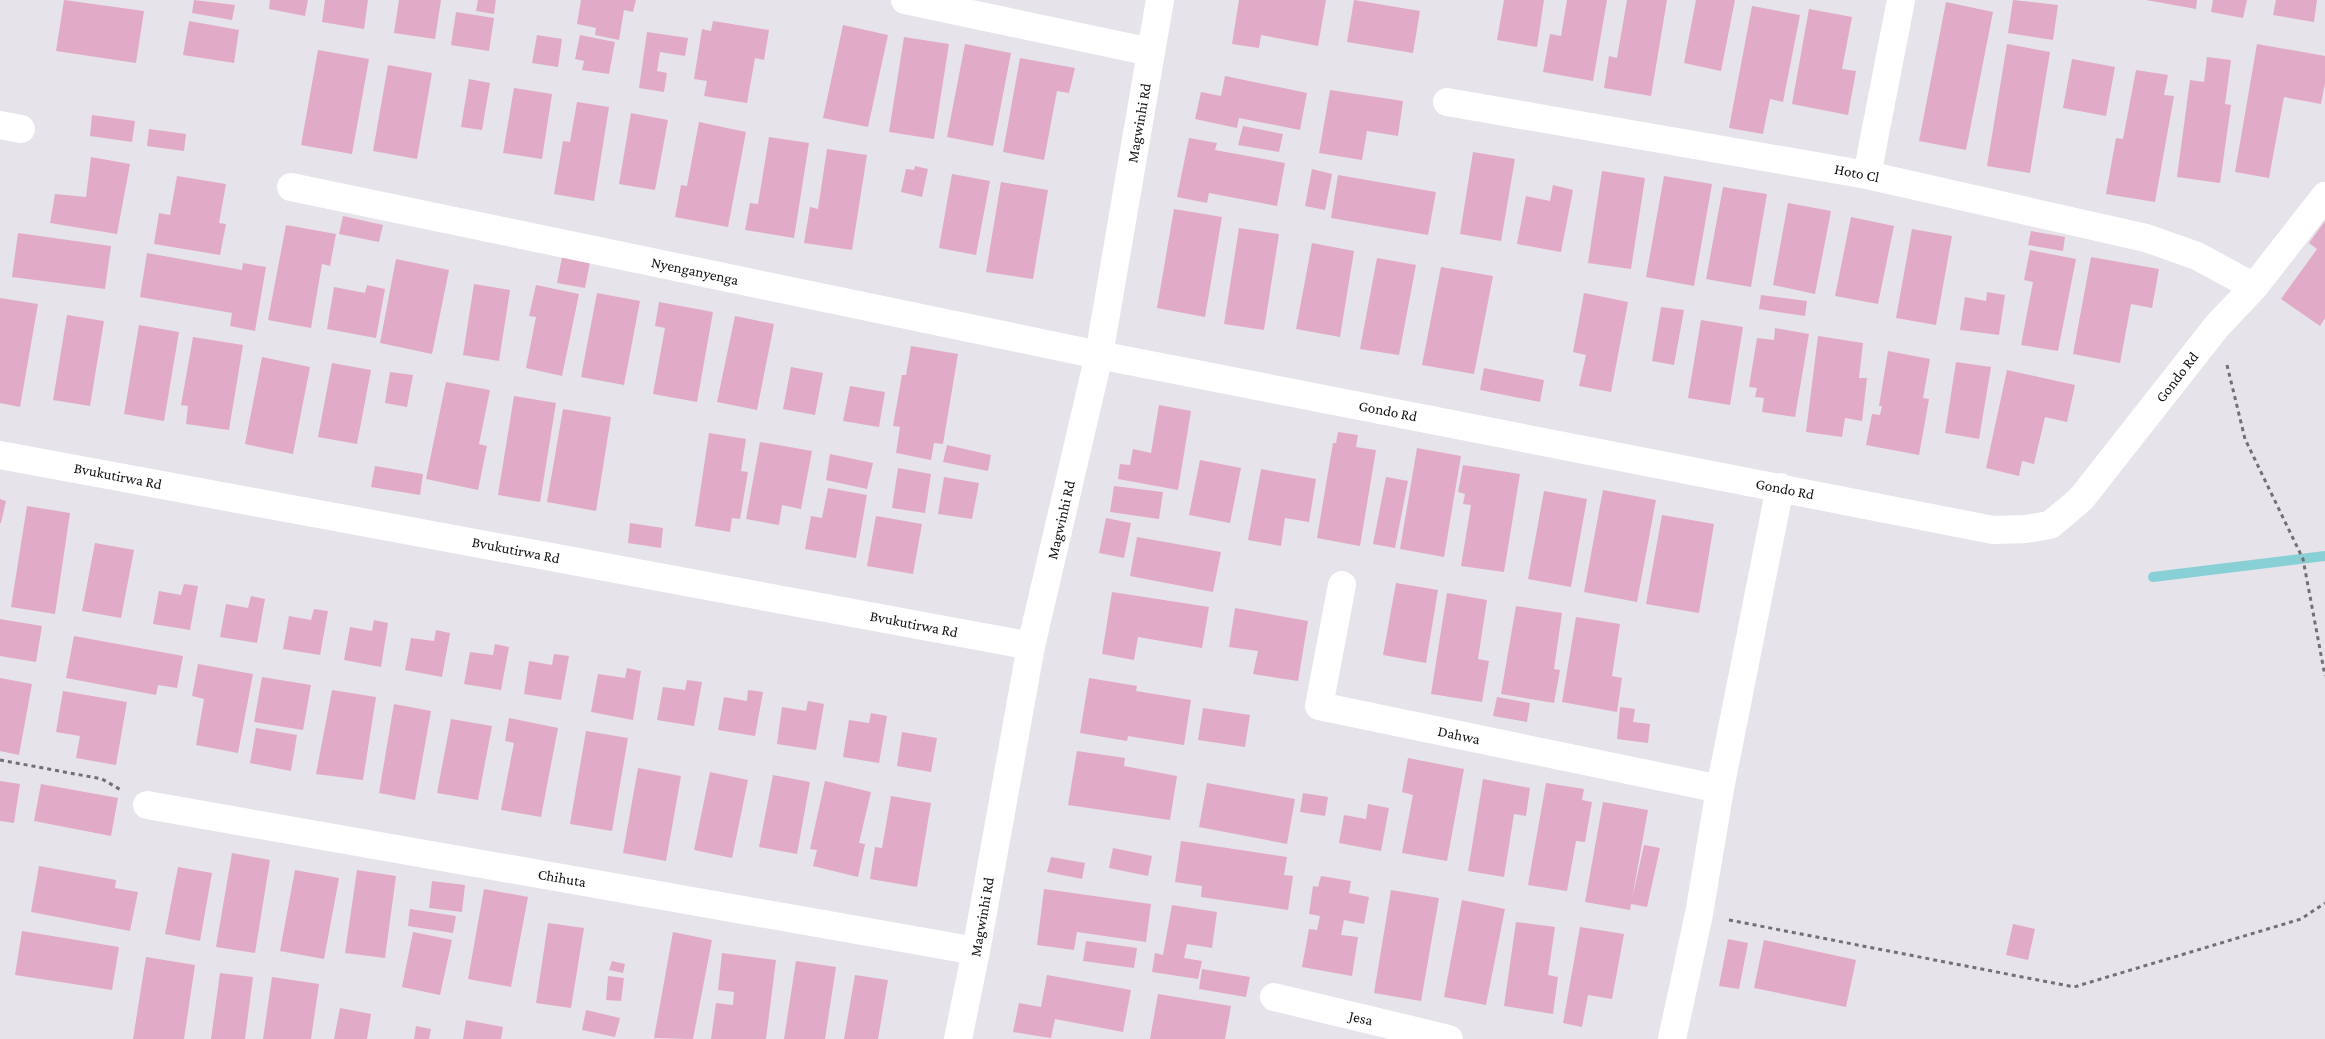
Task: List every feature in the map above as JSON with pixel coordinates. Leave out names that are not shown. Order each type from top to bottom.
[{"type":"street","points":[[905,0],[1151,52]]},
{"type":"street","name":"Magwinhi Rd","points":[[958,1039],[976,951],[1031,646],[1099,355],[1160,0]]},
{"type":"street","points":[[1867,174],[1901,0]]},
{"type":"street","name":"Hoto Cl","points":[[1447,102],[1867,174],[2146,238],[2197,256],[2254,287]]},
{"type":"street","name":"Nyenganyenga","points":[[290,187],[1099,355]]},
{"type":"street","name":"Gondo Rd","points":[[1099,355],[1993,530],[2026,529],[2050,525],[2081,499],[2217,326],[2254,287],[2325,196]]},
{"type":"street","name":"Bvukutirwa Rd","points":[[0,454],[1031,646]]},
{"type":"street","points":[[1672,1039],[1699,914],[1720,789],[1780,488]]},
{"type":"street","name":"Dahwa","points":[[1342,585],[1319,706],[1720,789]]},
{"type":"street","name":"Chihuta","points":[[148,805],[976,951]]},
{"type":"street","name":"Jesa","points":[[1274,997],[1449,1039]]},
{"type":"path","points":[[2217,326],[2245,439],[2303,559],[2325,676]]},
{"type":"path","points":[[0,760],[102,779],[148,805]]},
{"type":"path","points":[[1699,914],[2074,987],[2301,919],[2325,903]]},
{"type":"building","points":[[64,0],[144,11],[136,63],[56,51]]},
{"type":"building","points":[[194,0],[235,5],[232,20],[192,13]]},
{"type":"building","points":[[270,0],[308,0],[305,16],[269,9]]},
{"type":"building","points":[[325,0],[368,0],[364,29],[322,22]]},
{"type":"building","points":[[399,0],[441,0],[435,39],[394,33]]},
{"type":"building","points":[[478,0],[496,0],[494,14],[476,11]]},
{"type":"building","points":[[581,0],[636,0],[633,12],[624,10],[619,40],[595,35],[596,28],[577,24]]},
{"type":"building","points":[[1239,0],[1326,0],[1318,46],[1261,35],[1259,48],[1232,44]]},
{"type":"building","points":[[1354,0],[1420,11],[1413,53],[1347,42]]},
{"type":"building","points":[[1504,0],[1544,0],[1537,47],[1497,40]]},
{"type":"building","points":[[1567,0],[1607,0],[1593,81],[1543,72],[1550,34],[1561,36]]},
{"type":"building","points":[[1627,0],[1667,0],[1651,96],[1604,88],[1609,56],[1617,58]]},
{"type":"building","points":[[1696,0],[1735,0],[1721,71],[1684,63]]},
{"type":"building","points":[[2013,0],[2058,5],[2053,40],[2008,33]]},
{"type":"building","points":[[2146,0],[2197,0],[2196,9]]},
{"type":"building","points":[[2213,0],[2247,0],[2243,18],[2211,12]]},
{"type":"building","points":[[2276,0],[2317,0],[2314,22],[2273,15]]},
{"type":"building","points":[[1946,2],[1993,12],[1966,150],[1919,141]]},
{"type":"building","points":[[1752,6],[1800,15],[1783,102],[1770,99],[1763,134],[1729,128]]},
{"type":"building","points":[[1809,9],[1852,17],[1842,69],[1856,71],[1848,115],[1792,104]]},
{"type":"building","points":[[456,12],[494,18],[489,51],[451,45]]},
{"type":"building","points":[[189,21],[239,30],[234,63],[183,55]]},
{"type":"building","points":[[713,21],[769,30],[764,60],[755,58],[747,103],[704,96],[707,81],[694,79],[702,29],[711,31]]},
{"type":"building","points":[[843,25],[888,35],[868,127],[823,118]]},
{"type":"building","points":[[647,32],[688,38],[685,56],[660,52],[657,71],[667,73],[664,92],[639,88]]},
{"type":"building","points":[[537,35],[562,39],[558,67],[532,63]]},
{"type":"building","points":[[580,35],[615,42],[609,74],[582,70],[584,61],[575,59]]},
{"type":"building","points":[[904,37],[949,44],[934,139],[889,132]]},
{"type":"building","points":[[965,44],[1011,53],[993,146],[947,137]]},
{"type":"building","points":[[2007,44],[2050,52],[2030,173],[1987,166]]},
{"type":"building","points":[[2257,44],[2325,56],[2325,83],[2321,104],[2284,97],[2269,178],[2235,172]]},
{"type":"building","points":[[318,50],[369,59],[352,154],[301,145]]},
{"type":"building","points":[[2207,57],[2231,60],[2225,104],[2231,105],[2220,183],[2177,177],[2190,80],[2204,82]]},
{"type":"building","points":[[1020,58],[1075,68],[1069,93],[1057,91],[1044,160],[1003,152]]},
{"type":"building","points":[[2072,59],[2115,67],[2106,116],[2063,108]]},
{"type":"building","points":[[388,65],[432,73],[417,159],[373,151]]},
{"type":"building","points":[[2136,70],[2168,75],[2164,95],[2174,96],[2155,202],[2106,194],[2116,138],[2123,139]]},
{"type":"building","points":[[1225,76],[1307,93],[1300,130],[1239,118],[1237,128],[1195,119],[1201,92],[1221,96]]},
{"type":"building","points":[[469,79],[490,83],[482,130],[461,127]]},
{"type":"building","points":[[514,88],[552,94],[542,159],[503,153]]},
{"type":"building","points":[[1330,90],[1403,101],[1398,136],[1367,131],[1362,160],[1319,153]]},
{"type":"building","points":[[577,102],[609,107],[594,201],[554,194],[563,141],[570,142]]},
{"type":"building","points":[[631,113],[668,120],[655,190],[619,184]]},
{"type":"building","points":[[92,115],[135,121],[132,142],[90,136]]},
{"type":"building","points":[[699,122],[746,132],[728,227],[675,217],[681,185],[687,186]]},
{"type":"building","points":[[1243,126],[1283,134],[1279,152],[1238,145]]},
{"type":"building","points":[[149,129],[186,134],[184,151],[147,146]]},
{"type":"building","points":[[769,137],[809,143],[794,238],[745,230],[750,203],[758,204]]},
{"type":"building","points":[[1189,138],[1217,143],[1215,150],[1285,163],[1277,206],[1209,193],[1207,203],[1177,197]]},
{"type":"building","points":[[827,149],[867,155],[852,250],[804,243],[810,207],[818,209]]},
{"type":"building","points":[[1473,152],[1515,159],[1501,241],[1460,234]]},
{"type":"building","points":[[91,157],[130,164],[117,234],[50,223],[55,194],[86,197]]},
{"type":"building","points":[[915,166],[928,169],[922,197],[901,192],[906,169],[914,170]]},
{"type":"building","points":[[1312,169],[1332,174],[1325,210],[1305,206]]},
{"type":"building","points":[[1602,171],[1645,178],[1631,269],[1588,263]]},
{"type":"building","points":[[952,174],[990,181],[976,255],[939,248]]},
{"type":"building","points":[[1338,175],[1436,192],[1428,235],[1331,218]]},
{"type":"building","points":[[177,176],[226,184],[219,223],[226,224],[220,255],[154,244],[159,213],[170,215]]},
{"type":"building","points":[[1664,176],[1712,184],[1694,286],[1646,277]]},
{"type":"building","points":[[1001,182],[1048,190],[1033,279],[986,272]]},
{"type":"building","points":[[1553,185],[1573,190],[1561,252],[1517,244],[1526,196],[1550,201]]},
{"type":"building","points":[[1723,187],[1767,194],[1751,287],[1706,279]]},
{"type":"building","points":[[1788,203],[1831,211],[1815,294],[1773,285]]},
{"type":"building","points":[[1174,209],[1222,217],[1205,317],[1157,308]]},
{"type":"building","points":[[343,216],[383,225],[379,242],[339,234]]},
{"type":"building","points":[[1851,217],[1894,226],[1878,304],[1835,296]]},
{"type":"building","points":[[2325,221],[2325,318],[2320,326],[2281,299],[2317,249],[2309,243]]},
{"type":"building","points":[[286,225],[336,234],[330,266],[322,264],[311,328],[268,320]]},
{"type":"building","points":[[1239,228],[1279,234],[1264,330],[1224,324]]},
{"type":"building","points":[[1912,229],[1952,236],[1936,325],[1896,318]]},
{"type":"building","points":[[2031,231],[2065,237],[2063,251],[2028,245]]},
{"type":"building","points":[[18,233],[111,246],[105,289],[12,277]]},
{"type":"building","points":[[1312,243],[1354,251],[1340,337],[1296,329]]},
{"type":"building","points":[[2030,250],[2076,259],[2058,351],[2021,345],[2033,282],[2024,280]]},
{"type":"building","points":[[147,253],[242,270],[243,263],[266,267],[255,331],[230,326],[232,313],[140,297]]},
{"type":"building","points":[[562,257],[590,262],[585,288],[557,283]]},
{"type":"building","points":[[2091,257],[2159,269],[2152,308],[2131,304],[2120,363],[2073,354]]},
{"type":"building","points":[[1377,258],[1416,265],[1399,355],[1360,349]]},
{"type":"building","points":[[396,259],[449,270],[432,354],[380,343]]},
{"type":"building","points":[[1441,267],[1493,276],[1474,374],[1422,365]]},
{"type":"building","points":[[474,284],[510,290],[499,361],[463,355]]},
{"type":"building","points":[[367,285],[385,289],[376,338],[327,329],[334,287],[365,293]]},
{"type":"building","points":[[536,285],[579,294],[562,376],[526,368],[536,317],[529,316]]},
{"type":"building","points":[[1987,292],[2005,295],[1999,335],[1960,330],[1965,297],[1986,301]]},
{"type":"building","points":[[597,293],[640,301],[624,385],[581,377]]},
{"type":"building","points":[[1584,293],[1628,302],[1611,392],[1579,386],[1586,355],[1573,352]]},
{"type":"building","points":[[1761,295],[1807,301],[1805,316],[1759,309]]},
{"type":"building","points":[[0,298],[38,304],[20,407],[0,403]]},
{"type":"building","points":[[659,302],[713,312],[697,402],[653,394],[665,328],[655,326]]},
{"type":"building","points":[[1661,307],[1684,310],[1674,365],[1652,361]]},
{"type":"building","points":[[67,315],[104,321],[90,406],[53,400]]},
{"type":"building","points":[[735,316],[774,324],[757,410],[717,402]]},
{"type":"building","points":[[1701,320],[1743,327],[1730,405],[1688,398]]},
{"type":"building","points":[[139,325],[179,332],[164,421],[124,414]]},
{"type":"building","points":[[1775,328],[1809,334],[1795,417],[1762,412],[1764,398],[1755,397],[1757,388],[1749,387],[1757,338],[1774,340]]},
{"type":"building","points":[[1818,336],[1863,343],[1859,378],[1867,378],[1862,421],[1845,418],[1842,437],[1806,432]]},
{"type":"building","points":[[193,337],[243,345],[229,430],[186,424],[188,406],[181,405]]},
{"type":"building","points":[[911,346],[958,354],[943,444],[934,443],[931,460],[896,453],[900,427],[893,426],[902,375],[906,375]]},
{"type":"building","points":[[1888,351],[1930,359],[1923,398],[1929,399],[1919,455],[1866,445],[1872,414],[1880,415],[1882,406],[1879,406]]},
{"type":"building","points":[[262,357],[310,367],[293,454],[245,444]]},
{"type":"building","points":[[1956,362],[1991,367],[1979,439],[1945,433]]},
{"type":"building","points":[[332,363],[371,370],[357,444],[318,437]]},
{"type":"building","points":[[791,367],[823,373],[815,415],[783,409]]},
{"type":"building","points":[[1484,368],[1544,380],[1540,402],[1480,390]]},
{"type":"building","points":[[2007,370],[2075,385],[2067,422],[2045,417],[2034,464],[2022,461],[2019,476],[1986,468]]},
{"type":"building","points":[[390,372],[413,375],[407,407],[385,403]]},
{"type":"building","points":[[446,382],[490,390],[479,444],[487,446],[478,490],[426,479]]},
{"type":"building","points":[[850,386],[885,392],[879,427],[843,421]]},
{"type":"building","points":[[514,396],[556,403],[540,502],[498,495]]},
{"type":"building","points":[[1159,405],[1191,411],[1178,490],[1118,479],[1120,464],[1130,465],[1133,449],[1151,453]]},
{"type":"building","points":[[563,409],[611,417],[596,511],[547,502]]},
{"type":"building","points":[[1338,432],[1358,435],[1356,447],[1376,450],[1360,546],[1317,538],[1333,443],[1336,443]]},
{"type":"building","points":[[709,433],[746,439],[741,471],[748,472],[740,519],[732,518],[730,532],[695,526]]},
{"type":"building","points":[[760,442],[812,451],[801,509],[782,505],[779,525],[746,519]]},
{"type":"building","points":[[947,445],[991,455],[988,471],[943,462]]},
{"type":"building","points":[[1417,448],[1461,456],[1444,557],[1400,549]]},
{"type":"building","points":[[830,454],[873,463],[867,489],[826,480]]},
{"type":"building","points":[[1200,460],[1241,468],[1230,523],[1189,515]]},
{"type":"building","points":[[1463,465],[1520,474],[1504,572],[1461,566],[1471,505],[1463,504],[1465,494],[1458,492]]},
{"type":"building","points":[[375,466],[423,474],[420,495],[371,487]]},
{"type":"building","points":[[898,468],[931,474],[925,513],[892,508]]},
{"type":"building","points":[[1261,469],[1316,479],[1309,522],[1285,518],[1281,546],[1248,540]]},
{"type":"building","points":[[944,477],[979,483],[972,519],[938,514]]},
{"type":"building","points":[[1386,477],[1408,481],[1395,548],[1373,544]]},
{"type":"building","points":[[1114,486],[1163,492],[1159,519],[1110,512]]},
{"type":"building","points":[[828,488],[867,495],[856,558],[805,549],[811,516],[822,518]]},
{"type":"building","points":[[1603,490],[1656,500],[1637,602],[1584,592]]},
{"type":"building","points":[[1544,491],[1587,499],[1571,587],[1528,579]]},
{"type":"building","points":[[0,499],[6,501],[1,523],[0,523]]},
{"type":"building","points":[[27,506],[70,513],[55,614],[11,607]]},
{"type":"building","points":[[1662,515],[1714,524],[1699,613],[1646,604]]},
{"type":"building","points":[[876,516],[922,524],[913,574],[867,566]]},
{"type":"building","points":[[1106,518],[1131,523],[1124,558],[1099,553]]},
{"type":"building","points":[[630,523],[663,528],[661,548],[628,543]]},
{"type":"building","points":[[1137,537],[1221,552],[1213,592],[1130,576]]},
{"type":"building","points":[[95,543],[134,550],[121,618],[82,611]]},
{"type":"building","points":[[1396,583],[1438,590],[1426,663],[1383,655]]},
{"type":"building","points":[[184,584],[198,586],[190,630],[153,624],[159,591],[181,595]]},
{"type":"building","points":[[1112,592],[1209,607],[1202,648],[1138,637],[1134,660],[1102,654]]},
{"type":"building","points":[[1447,593],[1487,600],[1478,659],[1489,661],[1482,702],[1431,694]]},
{"type":"building","points":[[251,596],[265,599],[257,643],[220,637],[226,604],[248,608]]},
{"type":"building","points":[[1516,606],[1562,613],[1554,669],[1560,670],[1554,703],[1501,694]]},
{"type":"building","points":[[1235,608],[1308,621],[1298,681],[1253,674],[1258,651],[1229,647]]},
{"type":"building","points":[[314,609],[328,611],[320,655],[283,649],[289,616],[311,620]]},
{"type":"building","points":[[1576,617],[1620,624],[1612,676],[1622,678],[1617,712],[1562,702]]},
{"type":"building","points":[[0,619],[42,626],[36,662],[0,656]]},
{"type":"building","points":[[374,620],[388,623],[381,667],[344,660],[350,627],[372,631]]},
{"type":"building","points":[[436,630],[450,633],[442,677],[405,670],[411,638],[434,641]]},
{"type":"building","points":[[74,636],[183,656],[177,688],[158,685],[156,695],[66,678]]},
{"type":"building","points":[[495,644],[509,647],[501,690],[464,684],[470,652],[493,655]]},
{"type":"building","points":[[554,654],[569,656],[561,700],[524,694],[529,661],[552,665]]},
{"type":"building","points":[[198,664],[253,674],[238,753],[196,745],[204,699],[192,696]]},
{"type":"building","points":[[627,668],[641,671],[633,720],[591,712],[598,674],[625,678]]},
{"type":"building","points":[[262,677],[311,685],[303,730],[254,722]]},
{"type":"building","points":[[0,678],[32,684],[19,755],[0,751]]},
{"type":"building","points":[[1089,678],[1137,686],[1136,691],[1191,700],[1184,745],[1128,736],[1127,741],[1080,733]]},
{"type":"building","points":[[687,680],[702,682],[694,726],[657,720],[663,687],[685,690]]},
{"type":"building","points":[[332,690],[376,697],[363,780],[316,774]]},
{"type":"building","points":[[748,690],[763,692],[755,736],[718,730],[724,697],[747,701]]},
{"type":"building","points":[[63,691],[127,702],[116,765],[76,758],[80,736],[56,732]]},
{"type":"building","points":[[1497,697],[1530,703],[1527,722],[1493,716]]},
{"type":"building","points":[[808,701],[824,704],[816,750],[777,744],[782,707],[806,711]]},
{"type":"building","points":[[394,704],[431,711],[415,800],[379,793]]},
{"type":"building","points":[[1620,707],[1635,709],[1633,722],[1650,724],[1648,743],[1617,739]]},
{"type":"building","points":[[1203,708],[1250,715],[1245,747],[1198,740]]},
{"type":"building","points":[[871,713],[887,716],[879,763],[843,757],[849,720],[869,723]]},
{"type":"building","points":[[509,718],[558,728],[541,817],[501,810],[514,743],[505,741]]},
{"type":"building","points":[[451,719],[492,726],[478,800],[437,793]]},
{"type":"building","points":[[256,728],[297,735],[291,771],[250,763]]},
{"type":"building","points":[[586,731],[628,738],[612,831],[570,824]]},
{"type":"building","points":[[902,732],[937,738],[931,772],[897,766]]},
{"type":"building","points":[[1077,751],[1125,758],[1124,766],[1177,776],[1170,820],[1068,805]]},
{"type":"building","points":[[1408,758],[1464,769],[1447,861],[1402,853],[1413,795],[1402,792]]},
{"type":"building","points":[[638,768],[681,776],[666,861],[623,853]]},
{"type":"building","points":[[710,772],[748,780],[732,858],[694,850]]},
{"type":"building","points":[[773,775],[810,782],[797,854],[759,847]]},
{"type":"building","points":[[1483,779],[1530,788],[1526,816],[1514,814],[1504,877],[1468,871]]},
{"type":"building","points":[[0,781],[20,784],[14,823],[0,821]]},
{"type":"building","points":[[825,781],[871,792],[859,843],[865,844],[858,877],[813,866],[817,850],[810,849]]},
{"type":"building","points":[[1207,783],[1295,799],[1287,844],[1199,827]]},
{"type":"building","points":[[1546,783],[1584,789],[1582,800],[1592,802],[1585,842],[1576,841],[1567,891],[1528,885]]},
{"type":"building","points":[[41,784],[118,798],[111,836],[34,821]]},
{"type":"building","points":[[1303,793],[1328,797],[1325,816],[1300,812]]},
{"type":"building","points":[[891,796],[931,803],[917,887],[870,879],[875,847],[882,848]]},
{"type":"building","points":[[1603,802],[1648,810],[1632,899],[1644,845],[1660,848],[1647,907],[1631,904],[1630,910],[1585,902]]},
{"type":"building","points":[[1368,804],[1389,808],[1381,851],[1339,843],[1344,815],[1366,819]]},
{"type":"building","points":[[1181,841],[1287,857],[1284,875],[1293,876],[1288,910],[1201,897],[1202,886],[1175,882]]},
{"type":"building","points":[[1113,848],[1152,856],[1148,876],[1109,868]]},
{"type":"building","points":[[232,853],[270,860],[255,953],[216,947]]},
{"type":"building","points":[[1051,857],[1085,863],[1082,879],[1047,872]]},
{"type":"building","points":[[39,866],[116,880],[115,888],[138,892],[130,931],[31,912]]},
{"type":"building","points":[[178,867],[212,873],[200,941],[165,934]]},
{"type":"building","points":[[295,870],[339,878],[324,959],[280,951]]},
{"type":"building","points":[[357,870],[396,876],[385,958],[345,953]]},
{"type":"building","points":[[1321,876],[1351,881],[1349,893],[1369,897],[1364,924],[1344,920],[1341,935],[1358,937],[1352,976],[1302,967],[1309,929],[1317,930],[1320,916],[1309,914],[1313,886],[1318,887]]},
{"type":"building","points":[[432,881],[465,885],[462,912],[429,908]]},
{"type":"building","points":[[484,889],[528,897],[511,987],[468,979]]},
{"type":"building","points":[[1044,889],[1151,904],[1146,942],[1077,932],[1074,950],[1037,945]]},
{"type":"building","points":[[1391,890],[1439,898],[1421,1001],[1374,993]]},
{"type":"building","points":[[1462,900],[1505,909],[1486,1005],[1444,997]]},
{"type":"building","points":[[1172,905],[1217,912],[1212,948],[1187,944],[1184,958],[1202,961],[1198,979],[1152,972],[1155,953],[1163,955]]},
{"type":"building","points":[[410,909],[456,916],[453,933],[408,926]]},
{"type":"building","points":[[1516,922],[1555,927],[1548,975],[1558,977],[1553,1014],[1504,1006]]},
{"type":"building","points":[[548,923],[584,928],[571,1008],[536,1003]]},
{"type":"building","points":[[2013,924],[2035,929],[2028,960],[2006,955]]},
{"type":"building","points":[[1580,927],[1624,934],[1612,999],[1588,995],[1582,1027],[1563,1023]]},
{"type":"building","points":[[22,931],[119,947],[112,990],[15,975]]},
{"type":"building","points":[[413,932],[452,940],[440,995],[402,987]]},
{"type":"building","points":[[673,932],[712,940],[693,1039],[654,1038]]},
{"type":"building","points":[[1728,939],[1748,943],[1739,989],[1719,986]]},
{"type":"building","points":[[1764,940],[1856,960],[1846,1007],[1754,988]]},
{"type":"building","points":[[1086,941],[1137,948],[1134,968],[1083,961]]},
{"type":"building","points":[[722,953],[776,960],[766,1039],[711,1039],[716,1003],[733,1005],[734,992],[718,990]]},
{"type":"building","points":[[146,957],[195,965],[184,1039],[133,1039]]},
{"type":"building","points":[[612,961],[625,964],[623,973],[609,970]]},
{"type":"building","points":[[796,961],[836,967],[825,1039],[784,1039]]},
{"type":"building","points":[[1202,969],[1250,977],[1246,997],[1199,989]]},
{"type":"building","points":[[220,973],[253,977],[245,1039],[211,1039]]},
{"type":"building","points":[[855,975],[888,980],[878,1039],[844,1039]]},
{"type":"building","points":[[1047,975],[1131,990],[1123,1032],[1055,1019],[1051,1038],[1013,1032],[1019,1003],[1041,1007]]},
{"type":"building","points":[[608,976],[624,978],[621,1001],[606,1000]]},
{"type":"building","points":[[272,977],[319,984],[311,1039],[263,1039]]},
{"type":"building","points":[[1158,994],[1231,1006],[1225,1039],[1150,1039]]},
{"type":"building","points":[[340,1008],[371,1014],[367,1039],[334,1039]]},
{"type":"building","points":[[586,1010],[620,1018],[615,1037],[582,1030]]},
{"type":"building","points":[[466,1020],[503,1027],[501,1039],[463,1039]]},
{"type":"building","points":[[416,1026],[431,1029],[429,1039],[414,1039]]},
{"type":"waterway","points":[[2153,577],[2325,556]]}]
